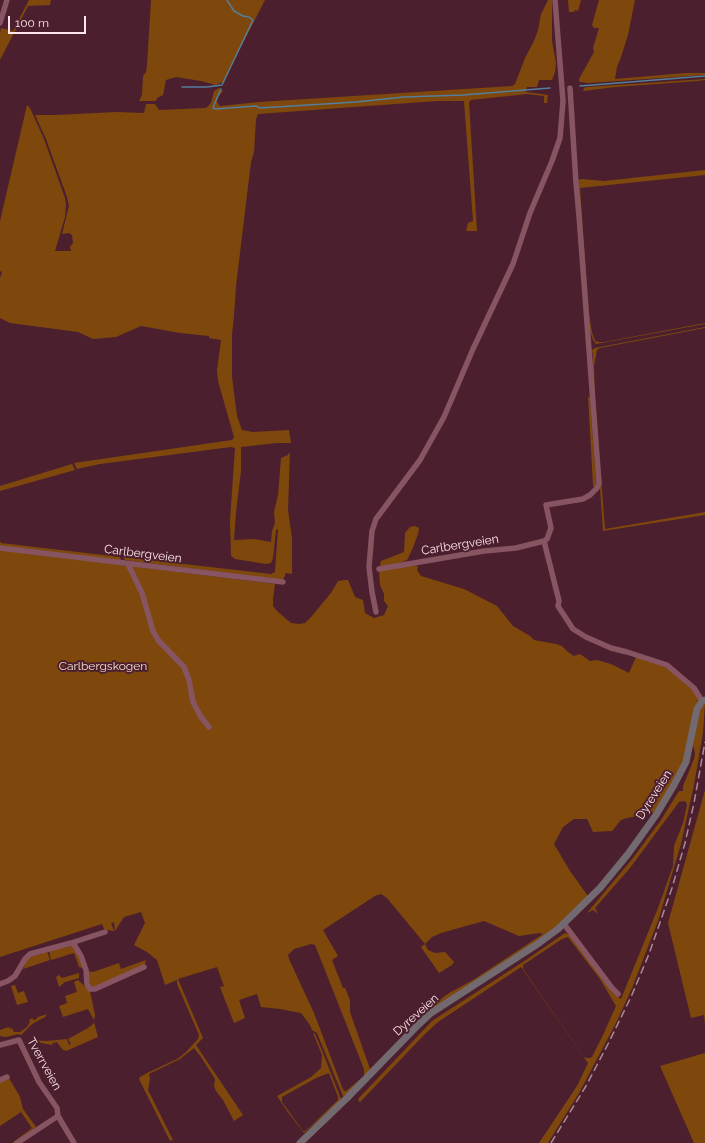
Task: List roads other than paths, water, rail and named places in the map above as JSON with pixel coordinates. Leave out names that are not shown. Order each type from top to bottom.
[{"type":"main road","name":"Dyreveien","points":[[300,1143],[431,1013],[539,943],[564,924],[600,888],[628,854],[671,791],[686,762],[697,709],[703,701]]},
{"type":"street","points":[[0,23],[7,0]]},
{"type":"street","points":[[376,612],[369,567],[372,532],[376,519],[420,460],[444,417],[512,264],[530,213],[560,138],[563,101],[555,0]]},
{"type":"street","points":[[570,88],[598,483],[596,490],[583,499],[546,505],[551,528],[547,539],[544,541],[557,594],[558,606],[573,629],[586,637],[612,648],[667,665],[694,688],[703,701]]},
{"type":"street","name":"Carlbergveien","points":[[379,569],[484,551],[516,548],[544,541]]},
{"type":"street","name":"Carlbergveien","points":[[0,548],[283,582]]},
{"type":"street","points":[[128,564],[142,593],[155,636],[184,667],[189,680],[193,702],[201,717],[209,727]]},
{"type":"street","points":[[564,924],[618,994]]},
{"type":"street","points":[[0,984],[15,976],[25,959],[30,954],[105,932]]},
{"type":"street","points":[[71,942],[75,946],[86,970],[86,984],[90,989],[144,967]]},
{"type":"street","name":"Tverrveien","points":[[0,1045],[19,1040],[39,1082],[57,1108],[58,1116]]},
{"type":"street","points":[[0,1080],[8,1077]]},
{"type":"street","points":[[17,1143],[58,1116],[74,1143]]},
{"type":"waterway","points":[[182,87],[207,87],[222,85],[253,20],[234,11],[227,0]]},
{"type":"waterway","points":[[580,86],[705,76]]},
{"type":"waterway","points":[[221,89],[213,108],[215,109],[256,106],[260,108],[356,102],[404,97],[463,95],[550,88]]},
{"type":"railway","points":[[551,1143],[586,1086],[608,1044],[631,997],[649,954],[672,888],[685,843],[705,742]]},
{"type":"park label","name":"Carlbergskogen","points":[[103,666]]}]
